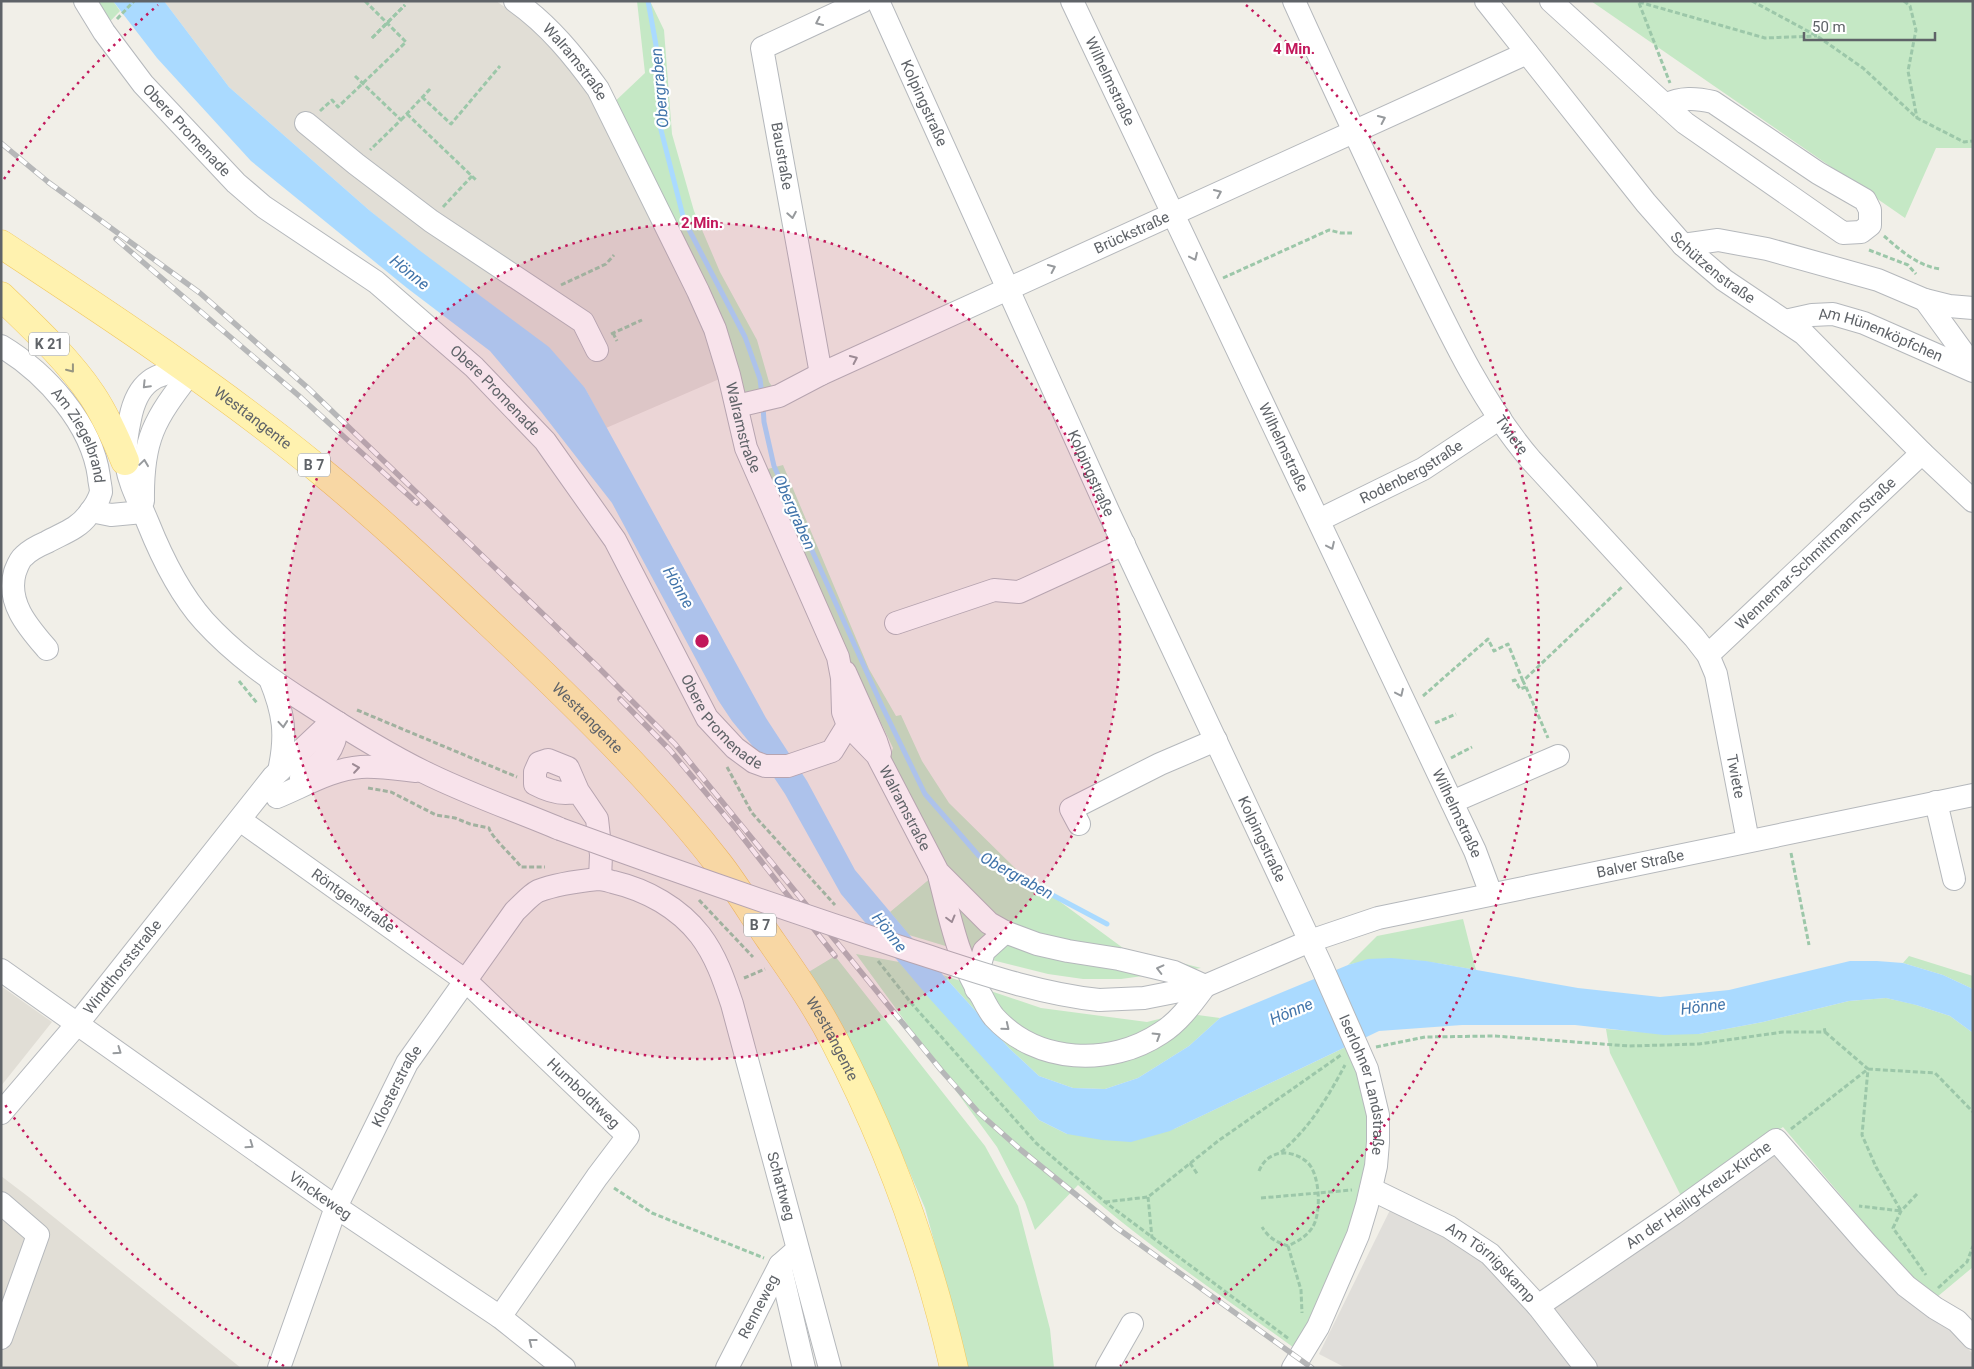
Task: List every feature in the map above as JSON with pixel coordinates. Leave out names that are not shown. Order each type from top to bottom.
[{"type":"main road","name":"Westtangente","points":[[1,244],[191,372],[307,460],[396,535],[607,738],[718,863],[810,999],[833,1038],[863,1099],[900,1186],[940,1305],[954,1368]]},
{"type":"main road","name":"K 21","points":[[1,296],[61,356],[92,396],[109,424],[125,461]]},
{"type":"street","name":"Obere Promenade","points":[[84,1],[104,32],[143,84],[236,183],[264,207],[376,282],[474,368],[545,441],[615,540],[707,718],[735,748],[754,762],[765,766],[776,767],[798,763],[832,751],[848,725]]},
{"type":"street","name":"Walramstraße","points":[[515,1],[549,29],[579,62],[601,95],[698,291],[715,329],[737,406],[746,448],[838,657],[842,678],[843,712],[848,725],[877,754],[938,872],[966,971],[993,1016],[1029,1043],[1046,1051],[1088,1056],[1107,1055],[1145,1043],[1164,1032],[1194,1002],[1205,986],[1174,972],[1120,959],[1037,944],[1005,932],[989,923],[938,872]]},
{"type":"street","name":"Baustraße","points":[[821,374],[762,48],[863,1]]},
{"type":"street","name":"Kolpingstraße","points":[[878,1],[1124,544],[1310,941]]},
{"type":"street","name":"Wilhelmstraße","points":[[1072,1],[1475,851],[1491,894]]},
{"type":"street","name":"Twiete","points":[[1294,1],[1353,132],[1428,288],[1465,360],[1500,418],[1531,460],[1694,636],[1708,655],[1716,674],[1748,841]]},
{"type":"street","name":"Schützenstraße","points":[[1486,1],[1646,203],[1683,244],[1724,280],[1804,334],[1922,453],[1973,501]]},
{"type":"street","points":[[1550,1],[1668,97],[1675,100],[1699,99],[1713,102],[1818,173],[1865,200],[1870,210],[1870,225],[1861,232],[1843,233],[1685,123],[1668,97]]},
{"type":"street","name":"Brückstraße","points":[[737,406],[779,396],[821,374],[1173,212],[1527,53]]},
{"type":"street","points":[[306,123],[356,164],[431,220],[583,322],[595,346]]},
{"type":"street","points":[[1683,244],[1718,240],[1766,249],[1878,280],[1923,290],[1949,306],[1973,308]]},
{"type":"street","points":[[1923,290],[1973,366]]},
{"type":"street","name":"Am Hünenköpfchen","points":[[1786,321],[1812,315],[1833,314],[1864,323],[1973,371]]},
{"type":"street","name":"Am Ziegelbrand","points":[[1,346],[14,354],[42,379],[76,416],[84,429],[97,462],[101,492],[87,517],[74,528],[24,556],[17,566],[12,582],[14,597],[20,613],[28,627],[47,649]]},
{"type":"street","name":"K 21","points":[[191,372],[173,372],[156,376],[143,387],[130,417],[125,461],[128,476],[157,548],[177,585],[203,620],[236,652],[270,679],[344,715],[422,771],[463,790],[560,829],[665,867],[1009,982],[1070,997],[1099,1000],[1144,998],[1205,986],[1310,941]]},
{"type":"street","name":"K 21","points":[[143,512],[143,472],[151,432],[167,403],[191,372]]},
{"type":"street","name":"Rodenbergstraße","points":[[1319,520],[1423,469],[1500,418]]},
{"type":"street","name":"Wennemar-Schmittmann-Straße","points":[[1708,655],[1922,453]]},
{"type":"street","points":[[91,511],[111,515],[143,512]]},
{"type":"street","points":[[896,623],[994,590],[1019,592],[1124,544]]},
{"type":"street","points":[[838,657],[876,741],[886,771]]},
{"type":"street","name":"Windthorststraße","points":[[270,679],[284,723],[283,746],[278,771]]},
{"type":"street","name":"Windthorststraße","points":[[1,1113],[78,1023],[278,771],[324,729],[344,715]]},
{"type":"street","name":"Windthorststraße","points":[[240,820],[277,797],[321,763],[328,755],[344,715]]},
{"type":"street","points":[[1079,824],[1071,809],[1160,764],[1216,740]]},
{"type":"street","points":[[1452,802],[1558,756]]},
{"type":"street","points":[[535,784],[535,772],[539,763],[548,760],[568,768],[578,791],[597,819],[601,855],[600,879]]},
{"type":"street","name":"Windthorststraße","points":[[277,797],[350,768],[372,767],[422,771]]},
{"type":"street","name":"Balver Straße","points":[[1310,941],[1378,918],[1973,795]]},
{"type":"street","points":[[1936,802],[1954,879]]},
{"type":"street","name":"Röntgenstraße","points":[[240,820],[466,981]]},
{"type":"street","name":"Klosterstraße","points":[[279,1368],[336,1207],[407,1063],[515,911],[537,892],[571,883],[600,879],[648,894],[670,906],[685,918],[700,935],[712,954],[732,1004]]},
{"type":"street","points":[[976,989],[977,974],[984,951],[1005,932]]},
{"type":"street","name":"Iserlohner Landstraße","points":[[1298,1359],[1318,1327],[1358,1235],[1371,1189],[1377,1158],[1378,1115],[1367,1069],[1354,1052],[1322,967],[1310,941]]},
{"type":"street","name":"Vinckeweg","points":[[2,971],[336,1207],[500,1317],[564,1368]]},
{"type":"street","name":"Humboldtweg","points":[[466,981],[628,1136],[597,1176],[500,1317]]},
{"type":"street","name":"Schattweg","points":[[732,1004],[830,1368]]},
{"type":"street","name":"An der Heilig-Kreuz-Kirche","points":[[1538,1306],[1673,1214],[1776,1140],[1906,1286],[1935,1308],[1957,1321],[1973,1338]]},
{"type":"street","name":"Am Törnigskamp","points":[[1371,1189],[1449,1227],[1490,1254],[1538,1306],[1586,1368]]},
{"type":"street","points":[[1,1203],[38,1235],[1,1338]]},
{"type":"street","name":"Renneweg","points":[[726,1368],[780,1265],[797,1250]]},
{"type":"street","points":[[780,1265],[804,1368]]},
{"type":"street","points":[[1107,1368],[1132,1324]]},
{"type":"path","points":[[119,18],[134,1]]},
{"type":"path","points":[[1752,1],[1817,36],[1864,68],[1917,118],[1964,142],[1973,141]]},
{"type":"path","points":[[1904,1],[1910,6],[1916,30],[1908,71],[1917,118]]},
{"type":"path","points":[[306,123],[332,100],[338,107],[406,42],[366,2]]},
{"type":"path","points":[[1668,97],[1670,79],[1658,54],[1639,2],[1764,38],[1817,36]]},
{"type":"path","points":[[405,4],[387,23],[372,38],[405,4]]},
{"type":"path","points":[[422,98],[451,124],[500,66]]},
{"type":"path","points":[[355,76],[401,120]]},
{"type":"path","points":[[356,164],[431,88]]},
{"type":"path","points":[[407,114],[476,180]]},
{"type":"path","points":[[431,220],[472,176]]},
{"type":"path","points":[[1207,285],[1329,230],[1341,233],[1352,232]]},
{"type":"path","points":[[1861,232],[1860,245],[1908,265],[1923,290]]},
{"type":"path","points":[[1901,251],[1923,265],[1941,269]]},
{"type":"path","points":[[541,294],[605,265],[614,255]]},
{"type":"path","points":[[595,346],[613,333],[642,320]]},
{"type":"path","points":[[613,333],[617,341]]},
{"type":"path","points":[[1523,681],[1636,574]]},
{"type":"path","points":[[1408,710],[1488,639],[1494,650],[1508,644],[1549,738],[1540,741]]},
{"type":"path","points":[[1512,681],[1516,680],[1520,689],[1526,687]]},
{"type":"path","points":[[344,715],[535,784]]},
{"type":"path","points":[[1468,750],[1472,747]]},
{"type":"path","points":[[724,762],[752,813],[789,851],[838,910]]},
{"type":"path","points":[[360,788],[391,792],[436,815],[455,818],[470,824],[489,828],[491,834],[508,850],[521,867],[551,867]]},
{"type":"path","points":[[1787,832],[1809,945]]},
{"type":"path","points":[[876,959],[912,1004],[1036,1142],[1106,1202],[1298,1359]]},
{"type":"path","points":[[1824,1026],[1824,1032]]},
{"type":"path","points":[[1106,1202],[1148,1197],[1218,1141],[1354,1052],[1424,1037],[1495,1036],[1630,1046],[1699,1044],[1783,1032],[1824,1032],[1868,1069],[1934,1072],[1973,1112]]},
{"type":"path","points":[[1259,1171],[1262,1164],[1300,1136],[1354,1052]]},
{"type":"path","points":[[1776,1140],[1868,1069]]},
{"type":"path","points":[[1868,1069],[1862,1135],[1876,1167],[1901,1211]]},
{"type":"path","points":[[1262,1227],[1268,1236],[1278,1243],[1288,1246],[1304,1238],[1314,1226],[1318,1209],[1315,1176],[1308,1162],[1294,1154],[1280,1152]]},
{"type":"path","points":[[1190,1163],[1198,1174]]},
{"type":"path","points":[[597,1176],[652,1213],[780,1265]]},
{"type":"path","points":[[1261,1198],[1371,1189]]},
{"type":"path","points":[[1917,1194],[1901,1211],[1893,1228],[1928,1277]]},
{"type":"path","points":[[1148,1197],[1152,1238]]},
{"type":"path","points":[[1830,1202],[1901,1211]]},
{"type":"path","points":[[1288,1246],[1302,1290],[1302,1319]]},
{"type":"path","points":[[1938,1288],[1967,1262],[1973,1246]]},
{"type":"path","points":[[1933,1282],[1957,1321]]},
{"type":"shaded area","points":[[164,1],[496,1],[530,24],[600,101],[702,323],[724,377],[606,428],[585,388],[369,210],[229,87]]},
{"type":"shaded area","points":[[1,986],[52,1022],[1,1086]]},
{"type":"shaded area","points":[[1775,1146],[1973,1354],[1973,1368],[1346,1368],[1319,1354],[1392,1206],[1486,1261],[1535,1312]]},
{"type":"shaded area","points":[[1,1176],[30,1198],[241,1368],[1,1368]]},
{"type":"green space","points":[[72,1],[113,1],[120,11],[96,36]]},
{"type":"green space","points":[[637,1],[650,1],[664,30],[672,134],[694,211],[720,272],[757,340],[769,382],[779,396],[737,406],[608,108],[645,73]]},
{"type":"green space","points":[[1591,1],[1973,1],[1973,148],[1936,148],[1905,218]]},
{"type":"green space","points":[[783,465],[869,669],[896,716],[901,715],[922,761],[949,803],[1017,870],[1123,948],[1201,968],[1121,979],[1083,979],[1048,974],[992,960],[909,935],[890,912],[938,872],[886,771],[893,748],[853,664],[840,657],[756,472]]},
{"type":"green space","points":[[1463,919],[1476,970],[1396,959],[1365,961],[1348,965],[1377,936]]},
{"type":"green space","points":[[856,954],[899,962],[1039,1120],[1067,1134],[1174,1129],[1350,1045],[1372,1113],[1362,1202],[1297,1350],[1158,1250],[1078,1185],[1035,1230],[1025,1202],[997,1147]]},
{"type":"green space","points":[[835,956],[985,1146],[1018,1206],[1050,1329],[1054,1368],[966,1368],[951,1303],[925,1208],[879,1101],[807,973]]},
{"type":"green space","points":[[1909,956],[1973,976],[1973,989],[1943,975],[1903,963]]},
{"type":"green space","points":[[943,975],[1041,1008],[1147,1022],[1183,1013],[1220,1018],[1189,1046],[1138,1078],[1105,1089],[1073,1088],[1039,1076],[1010,1049]]},
{"type":"green space","points":[[1886,998],[1913,1004],[1950,1016],[1973,1033],[1973,1267],[1931,1302],[1783,1127],[1681,1196],[1610,1053],[1606,1029],[1666,1034],[1699,1034],[1763,1022],[1849,1001]]},
{"type":"water","name":"Hönne","points":[[113,1],[164,1],[229,87],[369,210],[419,250],[549,347],[585,388],[766,718],[807,781],[855,870],[943,975],[1010,1049],[1039,1076],[1073,1088],[1105,1089],[1138,1078],[1189,1046],[1220,1018],[1348,965],[1368,959],[1391,958],[1426,961],[1578,988],[1660,997],[1729,990],[1850,961],[1903,963],[1943,975],[1973,989],[1973,1033],[1950,1016],[1886,998],[1849,1001],[1763,1022],[1699,1034],[1664,1035],[1575,1025],[1462,1025],[1379,1031],[1170,1131],[1131,1142],[1102,1140],[1067,1134],[1039,1120],[930,999],[841,894],[785,794],[755,749],[718,700],[612,503],[539,409],[490,351],[407,288],[251,161],[157,58]]},
{"type":"waterway","name":"Obergraben","points":[[648,1],[656,45],[660,126],[684,220],[745,337],[760,379],[762,395]]},
{"type":"waterway","name":"Obergraben","points":[[763,406],[764,422],[774,466],[882,706],[925,794],[979,856],[1107,924]]},
{"type":"railway","points":[[1,143],[53,186]]},
{"type":"railway","points":[[48,182],[200,293],[308,388],[596,665],[675,744],[941,1070],[978,1112],[1021,1150],[1117,1228],[1312,1368]]},
{"type":"railway","points":[[116,239],[298,395],[417,503]]},
{"type":"railway","points":[[620,699],[670,750],[737,830],[835,956]]}]
